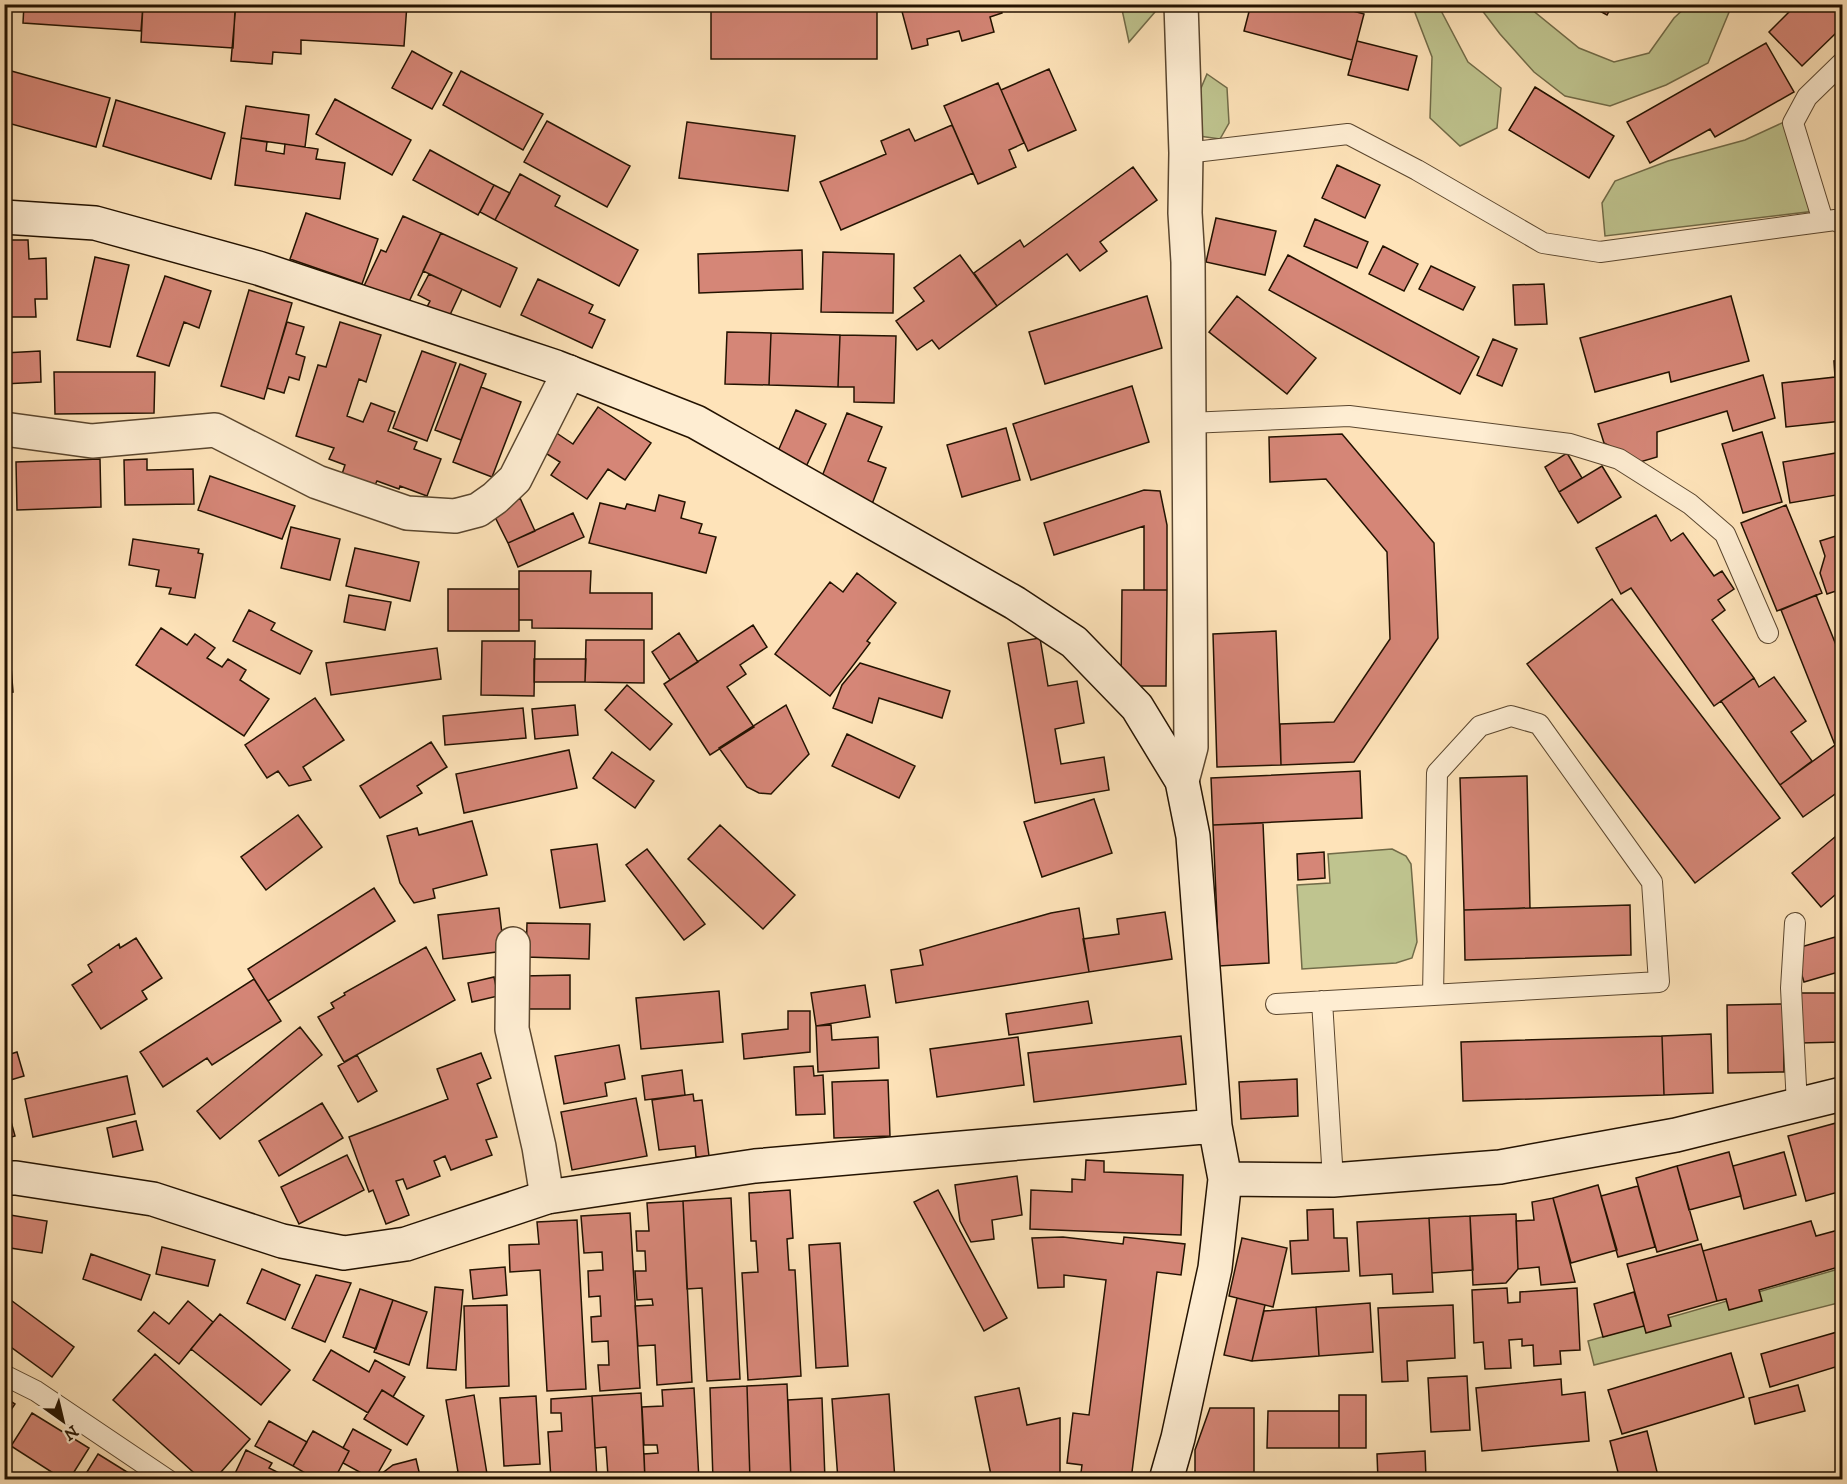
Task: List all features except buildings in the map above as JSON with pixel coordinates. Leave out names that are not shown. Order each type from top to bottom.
[{"type":"street","points":[[1181,4],[1188,262],[1191,747],[1182,781]]},
{"type":"street","points":[[4,218],[95,223],[258,268],[569,372],[696,422],[1015,603],[1074,642],[1137,707],[1182,781],[1193,836],[1215,1126],[1225,1179],[1215,1268],[1178,1438],[1166,1479]]},
{"type":"street","points":[[4,429],[92,441],[215,430],[317,482],[407,513],[455,516],[478,510],[515,479],[569,372]]},
{"type":"street","points":[[513,944],[512,1029],[539,1147],[547,1197]]},
{"type":"street","points":[[1225,1179],[1333,1179],[1500,1167],[1676,1135],[1842,1094]]},
{"type":"street","points":[[4,1178],[153,1199],[282,1241],[344,1253],[406,1244],[547,1197],[755,1166],[1215,1126]]},
{"type":"lane","points":[[1823,221],[1793,123],[1807,97],[1842,63]]},
{"type":"lane","points":[[1186,160],[1348,134],[1417,170],[1543,243],[1600,252],[1823,221],[1835,220],[1842,224]]},
{"type":"lane","points":[[1189,423],[1349,416],[1570,444],[1619,459],[1690,504],[1725,534],[1768,633]]},
{"type":"lane","points":[[1276,1004],[1322,1001],[1433,995],[1659,982],[1652,882],[1539,724],[1511,716],[1480,726],[1437,773],[1433,995]]},
{"type":"lane","points":[[1795,923],[1791,988],[1797,1105]]},
{"type":"lane","points":[[1322,1001],[1333,1179]]},
{"type":"lane","points":[[4,1375],[36,1391],[168,1479]]},
{"type":"green space","points":[[1121,5],[1161,5],[1129,42]]},
{"type":"green space","points":[[1412,5],[1438,5],[1468,62],[1501,88],[1497,128],[1460,146],[1430,118],[1432,57]]},
{"type":"green space","points":[[1478,5],[1526,5],[1579,48],[1614,62],[1649,53],[1674,18],[1688,5],[1732,5],[1708,63],[1666,85],[1610,106],[1565,96],[1534,72]]},
{"type":"green space","points":[[1207,74],[1227,88],[1229,123],[1220,139],[1199,136],[1193,107]]},
{"type":"green space","points":[[1784,122],[1815,211],[1605,236],[1602,203],[1615,181],[1668,161],[1745,140]]},
{"type":"green space","points":[[1392,849],[1406,856],[1411,864],[1417,942],[1412,958],[1396,963],[1302,969],[1297,885],[1330,883],[1328,854]]},
{"type":"green space","points":[[1842,1268],[1842,1302],[1594,1365],[1588,1341]]}]
